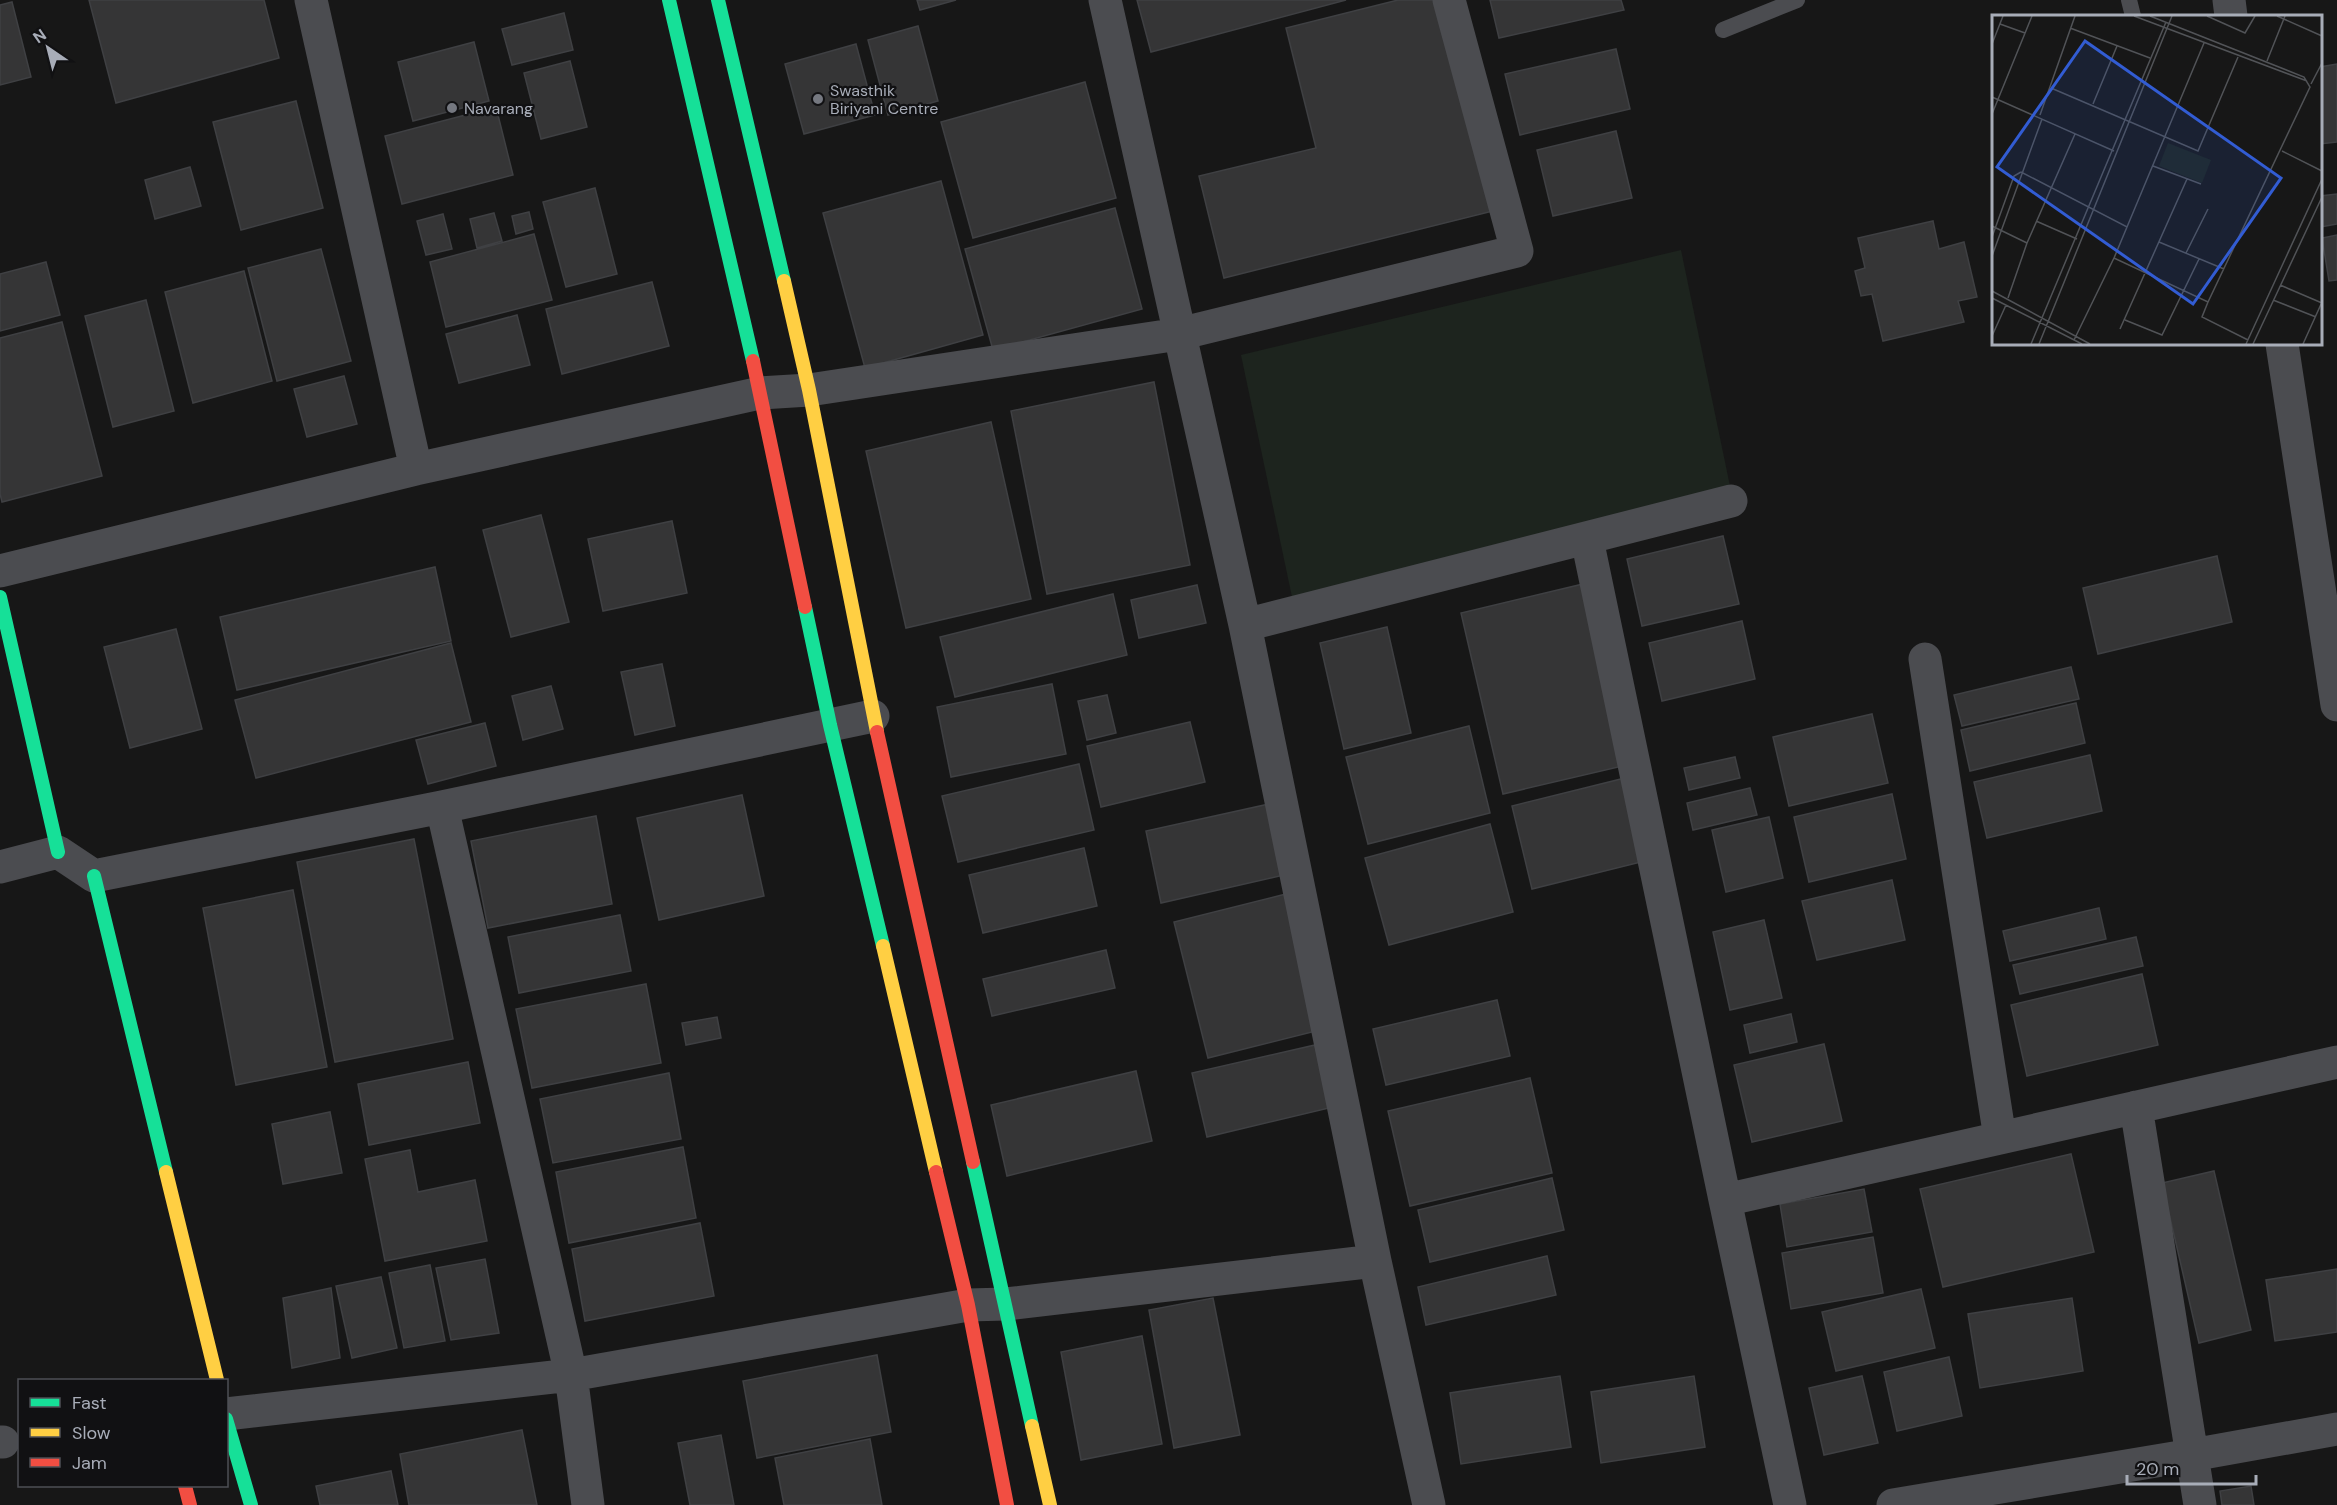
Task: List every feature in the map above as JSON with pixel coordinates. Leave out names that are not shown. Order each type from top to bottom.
[{"type":"street","points":[[311,0],[416,469]]},
{"type":"street","points":[[669,0],[760,393],[830,724],[968,1305],[1006,1505]]},
{"type":"street","points":[[718,0],[809,390],[873,716],[1050,1505]]},
{"type":"street","points":[[1105,0],[1245,625],[1375,1261],[1429,1505]]},
{"type":"street","points":[[0,571],[416,469],[760,393],[809,390],[1179,334],[1517,251],[1449,0]]},
{"type":"street","points":[[2229,0],[2231,15]]},
{"type":"street","points":[[2282,345],[2337,705]]},
{"type":"street","points":[[1245,625],[1731,501]]},
{"type":"street","points":[[1587,539],[1790,1505]]},
{"type":"street","points":[[0,597],[58,852],[94,876],[217,1379]]},
{"type":"street","points":[[1925,659],[2000,1138]]},
{"type":"street","points":[[94,876],[442,807],[873,716]]},
{"type":"street","points":[[442,807],[571,1375],[588,1505]]},
{"type":"street","points":[[0,867],[58,852]]},
{"type":"street","points":[[1725,1200],[2337,1062]]},
{"type":"street","points":[[2136,1107],[2200,1505]]},
{"type":"street","points":[[228,1414],[571,1375],[968,1305],[1006,1304],[1375,1261]]},
{"type":"street","points":[[228,1426],[251,1505]]},
{"type":"street","points":[[1893,1505],[2192,1455],[2337,1428]]},
{"type":"street","points":[[186,1487],[190,1505]]},
{"type":"lane","points":[[1723,30],[1797,0]]},
{"type":"lane","points":[[2129,0],[2133,15]]},
{"type":"shaded area","points":[[1681,250],[1730,486],[1292,597],[1241,355]]},
{"type":"building","points":[[89,0],[264,0],[279,58],[116,103]]},
{"type":"building","points":[[917,0],[956,0],[920,10]]},
{"type":"building","points":[[1137,0],[1346,0],[1151,52]]},
{"type":"building","points":[[1398,0],[1442,0],[1493,211],[1224,278],[1199,176],[1316,148],[1286,28]]},
{"type":"building","points":[[1490,0],[1621,0],[1624,10],[1499,38]]},
{"type":"building","points":[[12,2],[31,77],[0,85],[0,5]]},
{"type":"building","points":[[564,13],[573,50],[512,65],[502,29]]},
{"type":"building","points":[[918,26],[938,101],[888,115],[868,40]]},
{"type":"building","points":[[474,42],[489,101],[413,121],[398,62]]},
{"type":"building","points":[[856,44],[875,115],[804,134],[785,64]]},
{"type":"building","points":[[1616,49],[1630,109],[1520,135],[1505,74]]},
{"type":"building","points":[[570,61],[587,127],[541,139],[524,73]]},
{"type":"building","points":[[2337,64],[2337,142],[2322,144],[2322,67]]},
{"type":"building","points":[[1085,82],[1116,198],[973,238],[941,122]]},
{"type":"building","points":[[296,101],[323,208],[241,230],[213,122]]},
{"type":"building","points":[[496,107],[513,175],[402,204],[385,136]]},
{"type":"building","points":[[1616,131],[1632,198],[1553,216],[1537,150]]},
{"type":"building","points":[[190,167],[201,206],[155,219],[145,180]]},
{"type":"building","points":[[941,181],[983,335],[865,368],[823,213]]},
{"type":"building","points":[[595,188],[617,274],[566,287],[543,202]]},
{"type":"building","points":[[2337,194],[2337,224],[2322,227],[2322,196]]},
{"type":"building","points":[[1115,208],[1142,309],[993,350],[965,249]]},
{"type":"building","points":[[529,212],[533,229],[516,234],[512,216]]},
{"type":"building","points":[[494,213],[502,241],[477,248],[470,219]]},
{"type":"building","points":[[443,214],[452,249],[426,255],[417,221]]},
{"type":"building","points":[[1933,221],[1939,249],[1964,242],[1977,297],[1958,301],[1964,322],[1883,341],[1872,294],[1861,296],[1855,271],[1865,268],[1858,238]]},
{"type":"building","points":[[534,234],[552,300],[446,327],[430,262]]},
{"type":"building","points":[[2337,235],[2337,280],[2329,281],[2322,238]]},
{"type":"building","points":[[321,249],[351,361],[277,381],[248,268]]},
{"type":"building","points":[[46,262],[60,315],[0,331],[0,274]]},
{"type":"building","points":[[244,271],[272,381],[193,403],[165,292]]},
{"type":"building","points":[[652,282],[669,346],[562,374],[546,309]]},
{"type":"building","points":[[146,300],[174,411],[113,427],[85,316]]},
{"type":"building","points":[[517,315],[530,365],[459,383],[446,334]]},
{"type":"building","points":[[62,322],[102,476],[2,502],[0,494],[0,338]]},
{"type":"building","points":[[344,376],[357,424],[307,437],[294,389]]},
{"type":"building","points":[[1154,382],[1190,565],[1047,594],[1011,411]]},
{"type":"building","points":[[991,422],[1031,599],[906,628],[866,451]]},
{"type":"building","points":[[541,515],[569,622],[511,637],[483,530]]},
{"type":"building","points":[[672,521],[687,593],[603,611],[588,539]]},
{"type":"building","points":[[1723,536],[1739,604],[1642,626],[1627,559]]},
{"type":"building","points":[[2217,556],[2232,622],[2098,654],[2083,588]]},
{"type":"building","points":[[435,567],[451,641],[237,690],[220,617]]},
{"type":"building","points":[[1583,584],[1627,765],[1503,794],[1461,613]]},
{"type":"building","points":[[1197,585],[1206,623],[1139,638],[1131,600]]},
{"type":"building","points":[[1113,594],[1127,655],[955,697],[940,637]]},
{"type":"building","points":[[1742,621],[1755,679],[1662,701],[1649,643]]},
{"type":"building","points":[[1387,627],[1411,733],[1344,749],[1320,643]]},
{"type":"building","points":[[176,629],[202,729],[130,748],[104,647]]},
{"type":"building","points":[[451,643],[471,722],[256,778],[235,700]]},
{"type":"building","points":[[662,664],[675,726],[635,735],[621,672]]},
{"type":"building","points":[[2071,667],[2079,699],[1962,726],[1954,695]]},
{"type":"building","points":[[1052,684],[1066,754],[951,777],[937,707]]},
{"type":"building","points":[[551,686],[563,729],[523,740],[512,696]]},
{"type":"building","points":[[1107,695],[1116,733],[1087,740],[1078,701]]},
{"type":"building","points":[[2076,703],[2085,743],[1970,771],[1961,730]]},
{"type":"building","points":[[1872,714],[1888,783],[1789,806],[1773,737]]},
{"type":"building","points":[[1190,722],[1205,782],[1101,807],[1087,746]]},
{"type":"building","points":[[485,723],[496,766],[428,784],[416,740]]},
{"type":"building","points":[[1469,726],[1490,813],[1368,844],[1346,757]]},
{"type":"building","points":[[2090,755],[2102,811],[1987,838],[1974,782]]},
{"type":"building","points":[[1735,757],[1740,778],[1689,790],[1684,768]]},
{"type":"building","points":[[1079,764],[1094,830],[958,862],[942,796]]},
{"type":"building","points":[[1625,778],[1645,861],[1532,889],[1512,806]]},
{"type":"building","points":[[1750,788],[1757,815],[1693,830],[1687,803]]},
{"type":"building","points":[[1892,794],[1906,859],[1809,882],[1794,817]]},
{"type":"building","points":[[742,795],[764,896],[659,920],[637,818]]},
{"type":"building","points":[[1269,804],[1284,875],[1161,903],[1146,831]]},
{"type":"building","points":[[596,816],[612,904],[488,928],[471,841]]},
{"type":"building","points":[[1769,817],[1783,878],[1726,892],[1712,830]]},
{"type":"building","points":[[1490,824],[1513,912],[1389,945],[1365,858]]},
{"type":"building","points":[[414,839],[453,1039],[335,1062],[297,862]]},
{"type":"building","points":[[1084,848],[1097,906],[983,933],[969,875]]},
{"type":"building","points":[[1892,880],[1905,940],[1817,960],[1802,901]]},
{"type":"building","points":[[293,890],[327,1067],[236,1085],[203,908]]},
{"type":"building","points":[[1286,894],[1320,1030],[1208,1058],[1174,922]]},
{"type":"building","points":[[2099,908],[2106,939],[2010,961],[2003,931]]},
{"type":"building","points":[[620,915],[631,971],[519,993],[508,937]]},
{"type":"building","points":[[1764,920],[1782,998],[1730,1010],[1713,932]]},
{"type":"building","points":[[2136,937],[2143,966],[2020,994],[2013,965]]},
{"type":"building","points":[[1106,950],[1115,988],[992,1016],[983,979]]},
{"type":"building","points":[[2142,974],[2158,1045],[2027,1076],[2011,1005]]},
{"type":"building","points":[[646,984],[661,1063],[532,1088],[516,1009]]},
{"type":"building","points":[[1497,1000],[1510,1056],[1386,1085],[1373,1029]]},
{"type":"building","points":[[1791,1014],[1797,1042],[1750,1053],[1744,1025]]},
{"type":"building","points":[[717,1017],[721,1038],[686,1045],[682,1023]]},
{"type":"building","points":[[1824,1044],[1842,1121],[1752,1142],[1734,1065]]},
{"type":"building","points":[[1315,1045],[1329,1108],[1207,1137],[1192,1073]]},
{"type":"building","points":[[468,1062],[480,1123],[369,1145],[358,1084]]},
{"type":"building","points":[[1136,1071],[1152,1141],[1007,1176],[991,1105]]},
{"type":"building","points":[[669,1073],[681,1139],[553,1163],[540,1099]]},
{"type":"building","points":[[1530,1078],[1552,1173],[1410,1206],[1388,1111]]},
{"type":"building","points":[[330,1112],[342,1173],[283,1184],[272,1124]]},
{"type":"building","points":[[683,1147],[696,1218],[569,1243],[556,1172]]},
{"type":"building","points":[[410,1150],[418,1192],[475,1180],[487,1241],[385,1261],[365,1159]]},
{"type":"building","points":[[2071,1154],[2094,1252],[1943,1287],[1920,1189]]},
{"type":"building","points":[[2214,1171],[2251,1330],[2199,1343],[2162,1183]]},
{"type":"building","points":[[1552,1178],[1564,1230],[1430,1262],[1418,1210]]},
{"type":"building","points":[[1864,1189],[1872,1232],[1787,1247],[1780,1204]]},
{"type":"building","points":[[700,1223],[714,1296],[585,1321],[572,1249]]},
{"type":"building","points":[[1873,1237],[1883,1293],[1791,1309],[1782,1253]]},
{"type":"building","points":[[1547,1256],[1556,1295],[1426,1325],[1418,1287]]},
{"type":"building","points":[[485,1259],[499,1333],[451,1340],[436,1268]]},
{"type":"building","points":[[430,1265],[445,1341],[404,1348],[389,1273]]},
{"type":"building","points":[[2337,1269],[2337,1332],[2275,1341],[2266,1280]]},
{"type":"building","points":[[381,1277],[397,1348],[352,1358],[336,1286]]},
{"type":"building","points":[[331,1288],[340,1358],[292,1368],[283,1298]]},
{"type":"building","points":[[1921,1289],[1935,1348],[1836,1371],[1822,1312]]},
{"type":"building","points":[[1213,1298],[1240,1435],[1174,1448],[1149,1310]]},
{"type":"building","points":[[2072,1298],[2083,1371],[1980,1388],[1968,1314]]},
{"type":"building","points":[[1142,1336],[1162,1444],[1081,1460],[1061,1352]]},
{"type":"building","points":[[877,1355],[891,1432],[757,1458],[743,1381]]},
{"type":"building","points":[[1949,1357],[1962,1416],[1897,1431],[1884,1372]]},
{"type":"building","points":[[1560,1376],[1571,1447],[1461,1464],[1450,1393]]},
{"type":"building","points":[[1694,1376],[1705,1447],[1601,1463],[1591,1392]]},
{"type":"building","points":[[1862,1376],[1878,1443],[1824,1455],[1809,1388]]},
{"type":"building","points":[[522,1430],[537,1505],[409,1505],[400,1454]]},
{"type":"building","points":[[721,1435],[734,1505],[690,1505],[678,1443]]},
{"type":"building","points":[[870,1439],[882,1505],[784,1505],[775,1458]]},
{"type":"building","points":[[391,1471],[398,1505],[320,1505],[316,1486]]},
{"type":"building","points":[[2251,1486],[2254,1505],[2222,1505],[2220,1491]]},
{"type":"traffic: fast","points":[[669,0],[753,361]]},
{"type":"traffic: fast","points":[[718,0],[784,281]]},
{"type":"traffic: fast","points":[[0,597],[58,852]]},
{"type":"traffic: fast","points":[[805,607],[830,725],[883,946]]},
{"type":"traffic: fast","points":[[94,876],[166,1172]]},
{"type":"traffic: fast","points":[[973,1162],[1032,1426]]},
{"type":"traffic: fast","points":[[228,1426],[251,1505]]},
{"type":"traffic: slow","points":[[784,281],[809,390],[877,732]]},
{"type":"traffic: slow","points":[[883,946],[936,1172]]},
{"type":"traffic: slow","points":[[166,1172],[217,1379]]},
{"type":"traffic: slow","points":[[1032,1426],[1050,1505]]},
{"type":"traffic: jam","points":[[753,361],[805,607]]},
{"type":"traffic: jam","points":[[877,732],[973,1162]]},
{"type":"traffic: jam","points":[[936,1172],[968,1305],[1007,1505]]},
{"type":"traffic: jam","points":[[185,1487],[190,1505]]},
{"type":"place","name":"Swasthik Biriyani Centre","points":[[818,99]]},
{"type":"place","name":"Navarang","points":[[452,108]]}]
